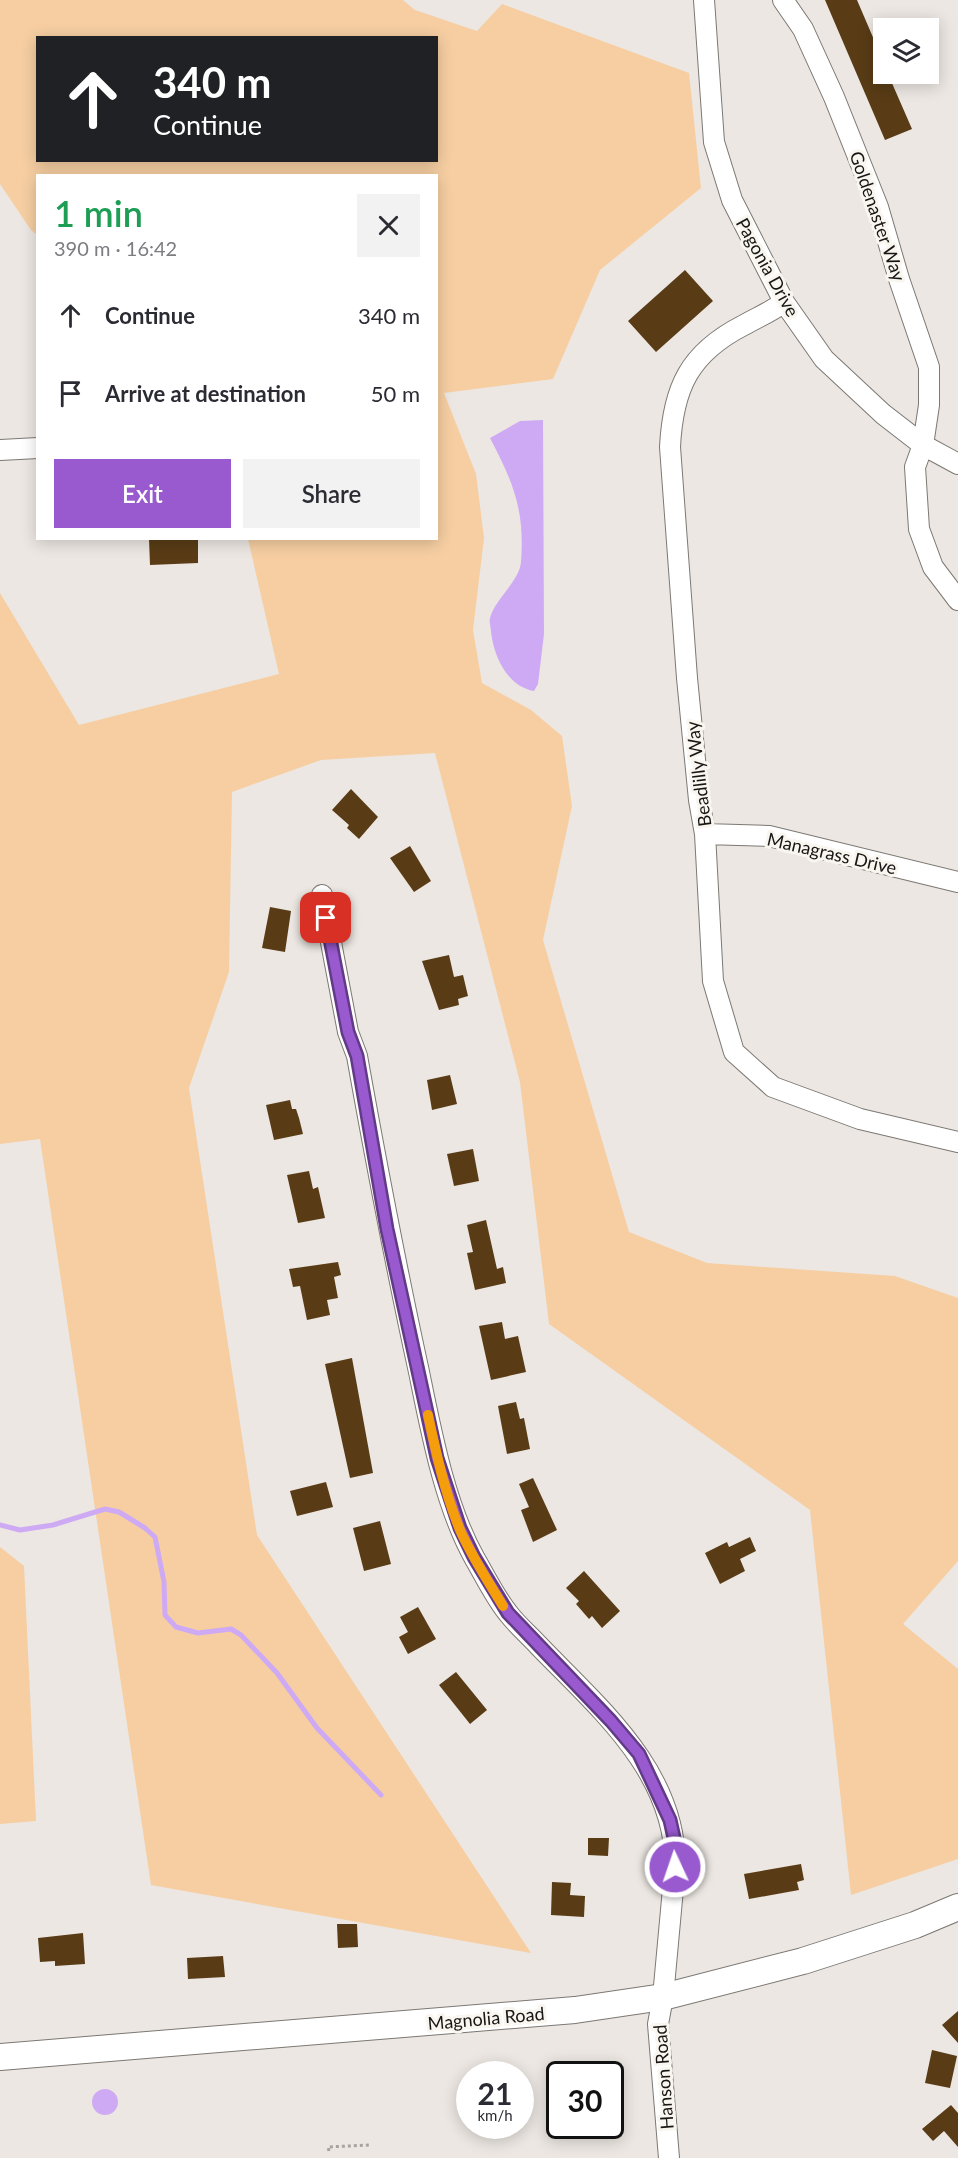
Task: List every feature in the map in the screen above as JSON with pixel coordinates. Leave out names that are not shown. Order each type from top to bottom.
[{"type":"main road","name":"Magnolia Road","points":[[0,2057],[575,2010],[663,1997],[804,1961],[915,1925],[958,1907]]},
{"type":"street","name":"Pagonia Drive","points":[[704,0],[714,142],[732,200],[784,302],[824,359],[883,414],[922,445],[958,464]]},
{"type":"street","name":"Goldenaster Way","points":[[783,0],[803,29],[834,97],[878,207],[899,279],[929,367],[929,405],[922,445],[915,467],[919,530],[933,567],[958,600]]},
{"type":"street","name":"Beadlilly Way","points":[[784,302],[769,313],[735,330],[693,363],[680,385],[671,424],[670,447],[684,635],[699,800],[705,834],[712,981],[734,1052],[773,1087],[860,1119],[958,1142]]},
{"type":"street","points":[[0,450],[36,448]]},
{"type":"street","name":"Managrass Drive","points":[[705,834],[769,836],[958,882]]},
{"type":"street","name":"Hanson Road","points":[[322,895],[348,1032],[357,1056],[387,1229],[437,1458],[460,1528],[474,1557],[508,1613],[611,1721],[639,1754],[670,1820],[676,1847],[675,1867],[663,1997],[658,2024],[669,2158]]},
{"type":"path","points":[[329,2151],[328,2147],[369,2145]]},
{"type":"shaded area","points":[[0,0],[403,0],[415,10],[477,31],[502,4],[689,73],[701,188],[600,270],[553,379],[444,393],[476,474],[484,538],[473,630],[482,683],[531,710],[562,736],[572,806],[543,940],[629,1232],[707,1263],[895,1276],[958,1298],[958,1561],[903,1624],[958,1669],[958,1859],[851,1895],[810,1510],[549,1324],[520,1082],[435,753],[321,760],[232,792],[229,972],[189,1088],[257,1535],[531,1953],[151,1885],[40,1139],[0,1144],[0,593],[79,725],[279,674],[248,540],[438,540],[438,174],[36,174],[36,234],[0,184]]},
{"type":"shaded area","points":[[543,420],[544,634],[538,684],[534,691],[516,683],[509,677],[499,660],[493,642],[490,618],[516,577],[521,562],[522,544],[516,497],[490,438],[520,421]]},
{"type":"shaded area","points":[[0,1547],[24,1566],[36,1821],[0,1824]]},
{"type":"shaded area","points":[[105,2089],[114,2093],[118,2102],[114,2111],[105,2115],[96,2111],[92,2102],[96,2093]]},
{"type":"building","points":[[825,0],[857,0],[873,37],[873,84],[892,84],[912,129],[885,140]]},
{"type":"building","points":[[685,270],[713,301],[656,352],[628,321]]},
{"type":"building","points":[[149,540],[198,540],[198,563],[150,565]]},
{"type":"building","points":[[351,789],[378,817],[359,839],[347,828],[349,825],[332,810]]},
{"type":"building","points":[[410,846],[431,881],[414,892],[390,858]]},
{"type":"building","points":[[270,907],[291,911],[285,952],[262,948]]},
{"type":"building","points":[[449,955],[454,977],[463,975],[468,996],[458,999],[459,1005],[439,1010],[422,961]]},
{"type":"building","points":[[450,1075],[457,1104],[432,1110],[427,1080]]},
{"type":"building","points":[[290,1100],[292,1109],[296,1109],[303,1134],[274,1140],[266,1105]]},
{"type":"building","points":[[473,1149],[479,1181],[454,1186],[447,1154]]},
{"type":"building","points":[[309,1171],[313,1189],[318,1187],[325,1218],[298,1223],[287,1175]]},
{"type":"building","points":[[486,1220],[497,1269],[503,1267],[506,1283],[475,1290],[467,1253],[473,1252],[467,1225]]},
{"type":"building","points":[[338,1262],[341,1275],[334,1277],[338,1298],[327,1300],[330,1315],[307,1320],[300,1286],[293,1287],[289,1269]]},
{"type":"building","points":[[502,1322],[505,1339],[518,1336],[526,1372],[491,1380],[479,1326]]},
{"type":"building","points":[[352,1358],[373,1473],[350,1478],[325,1364]]},
{"type":"building","points":[[516,1402],[520,1419],[524,1418],[530,1449],[507,1454],[498,1406]]},
{"type":"building","points":[[533,1478],[557,1530],[533,1542],[521,1510],[529,1507],[519,1484]]},
{"type":"building","points":[[326,1482],[333,1507],[297,1516],[290,1491]]},
{"type":"building","points":[[380,1521],[391,1564],[364,1571],[353,1528]]},
{"type":"building","points":[[750,1537],[756,1551],[740,1559],[745,1571],[720,1584],[705,1553],[727,1542],[729,1547]]},
{"type":"building","points":[[584,1571],[620,1611],[602,1628],[592,1616],[589,1619],[576,1604],[579,1601],[566,1588]]},
{"type":"building","points":[[418,1607],[436,1639],[408,1654],[399,1637],[408,1632],[400,1617]]},
{"type":"building","points":[[456,1672],[487,1710],[470,1724],[439,1685]]},
{"type":"building","points":[[588,1838],[609,1838],[608,1856],[588,1855]]},
{"type":"building","points":[[801,1864],[804,1880],[797,1882],[799,1890],[749,1899],[744,1874]]},
{"type":"building","points":[[552,1882],[571,1883],[570,1895],[585,1896],[584,1917],[551,1915]]},
{"type":"building","points":[[337,1924],[357,1924],[358,1947],[338,1948]]},
{"type":"building","points":[[83,1933],[85,1964],[55,1966],[55,1961],[40,1962],[38,1938]]},
{"type":"building","points":[[223,1956],[225,1977],[188,1979],[187,1958]]},
{"type":"building","points":[[958,2011],[958,2043],[942,2025]]},
{"type":"building","points":[[932,2050],[957,2056],[950,2088],[925,2083]]},
{"type":"building","points":[[951,2105],[958,2113],[958,2147],[944,2131],[933,2141],[922,2129]]},
{"type":"waterway","points":[[0,1525],[20,1530],[53,1525],[105,1509],[119,1512],[145,1528],[155,1537],[164,1582],[165,1615],[176,1627],[198,1633],[231,1629],[241,1635],[277,1673],[317,1728],[381,1795]]},
{"type":"slow traffic","points":[[428,1415],[437,1458],[460,1528],[503,1606]]},
{"type":"route","points":[[326,918],[348,1032],[357,1056],[387,1229],[437,1458],[460,1528],[474,1557],[508,1613],[611,1721],[639,1754],[670,1820],[676,1847],[675,1867]]}]
